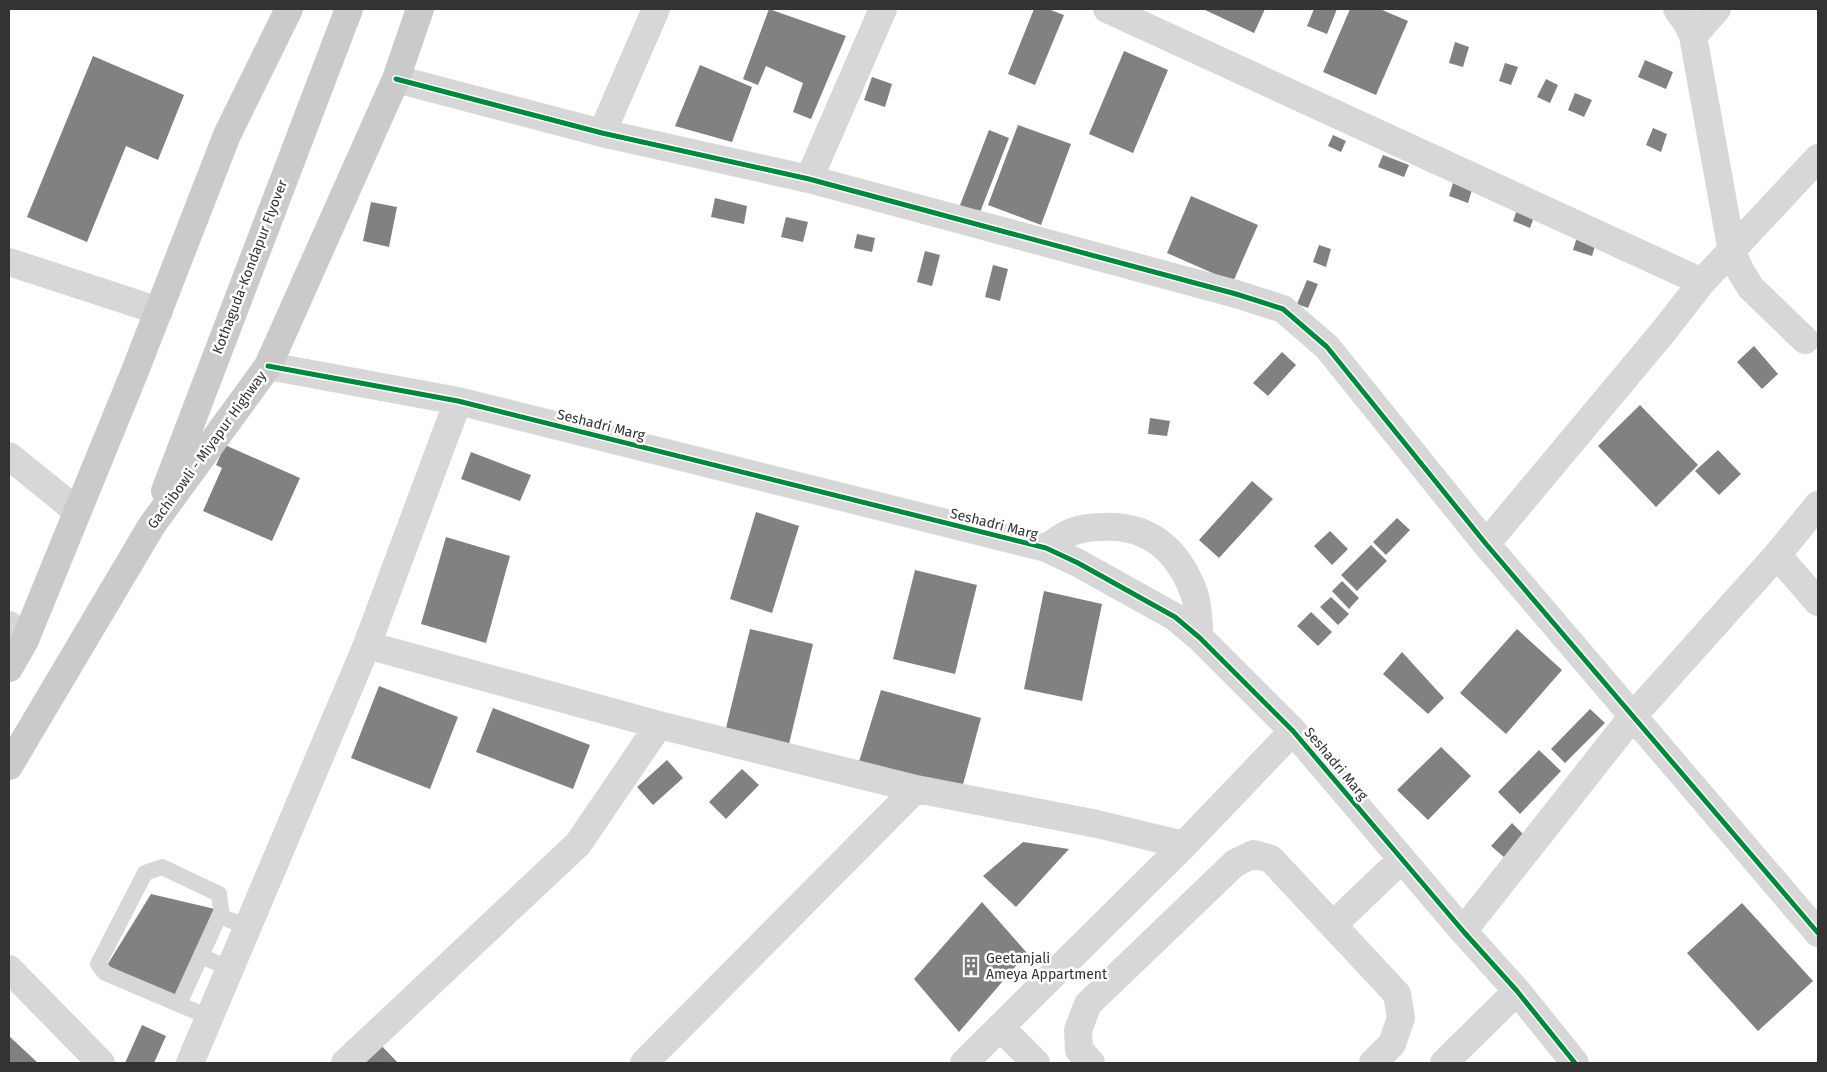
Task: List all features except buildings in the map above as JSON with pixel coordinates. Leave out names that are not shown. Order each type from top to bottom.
[{"type":"main road","points":[[9,668],[17,632],[77,511],[159,311],[227,135],[289,9]]},
{"type":"main road","name":"Gachibowli - Miyapur Highway","points":[[9,766],[152,525],[268,366],[396,79],[420,9]]},
{"type":"main road","name":"Kothaguda-Kondapur Flyover","points":[[152,525],[345,16]]},
{"type":"street","points":[[602,133],[656,9]]},
{"type":"street","points":[[809,179],[883,9]]},
{"type":"street","points":[[1107,9],[1702,282]]},
{"type":"street","points":[[1677,9],[1693,36],[1732,252],[1741,272],[1758,280],[1805,340]]},
{"type":"street","points":[[1693,36],[1717,9]]},
{"type":"street","points":[[396,79],[602,133],[809,179],[1236,294],[1282,309],[1327,347],[1486,544],[1818,934]]},
{"type":"street","points":[[1486,544],[1663,332],[1702,282],[1818,158]]},
{"type":"street","points":[[9,262],[159,311]]},
{"type":"street","name":"Seshadri Marg","points":[[268,366],[458,401],[1046,548],[1078,563],[1175,617],[1200,638],[1294,731],[1463,931],[1517,991],[1575,1063]]},
{"type":"street","points":[[190,1063],[367,645],[458,401]]},
{"type":"street","points":[[9,456],[77,511]]},
{"type":"street","points":[[1463,931],[1633,716],[1777,555],[1818,505]]},
{"type":"street","points":[[1046,548],[1070,532],[1084,528],[1113,526],[1141,530],[1167,548],[1184,570],[1195,595],[1200,638]]},
{"type":"street","points":[[1777,555],[1818,602]]},
{"type":"street","points":[[367,645],[659,725],[916,789],[1097,824],[1184,845]]},
{"type":"street","points":[[345,1063],[578,844],[659,725]]},
{"type":"street","points":[[964,1063],[1184,845],[1294,731]]},
{"type":"street","points":[[644,1063],[916,789]]},
{"type":"street","points":[[1091,1063],[1079,1050],[1078,1030],[1088,1004],[1235,863],[1254,854],[1271,858],[1397,994],[1401,1018],[1392,1044],[1373,1063]]},
{"type":"street","points":[[1333,925],[1402,858]]},
{"type":"street","points":[[9,969],[101,1063]]},
{"type":"street","points":[[1444,1063],[1517,991]]},
{"type":"street","points":[[1000,1027],[1036,1063]]},
{"type":"lane","points":[[209,1017],[105,973],[98,964],[145,873],[162,867],[219,894],[222,917],[248,927]]},
{"type":"lane","points":[[179,1004],[221,912]]},
{"type":"lane","points":[[201,956],[230,969]]},
{"type":"cycle path","points":[[396,79],[602,133],[809,179],[1236,294],[1283,309],[1327,347],[1486,544],[1818,933]]},
{"type":"cycle path","points":[[268,366],[458,401],[1046,548],[1078,563],[1175,617],[1200,638],[1293,731],[1463,931],[1517,991],[1575,1063]]},
{"type":"place","name":"Geetanjali Ameya Appartment","points":[[971,966]]}]
